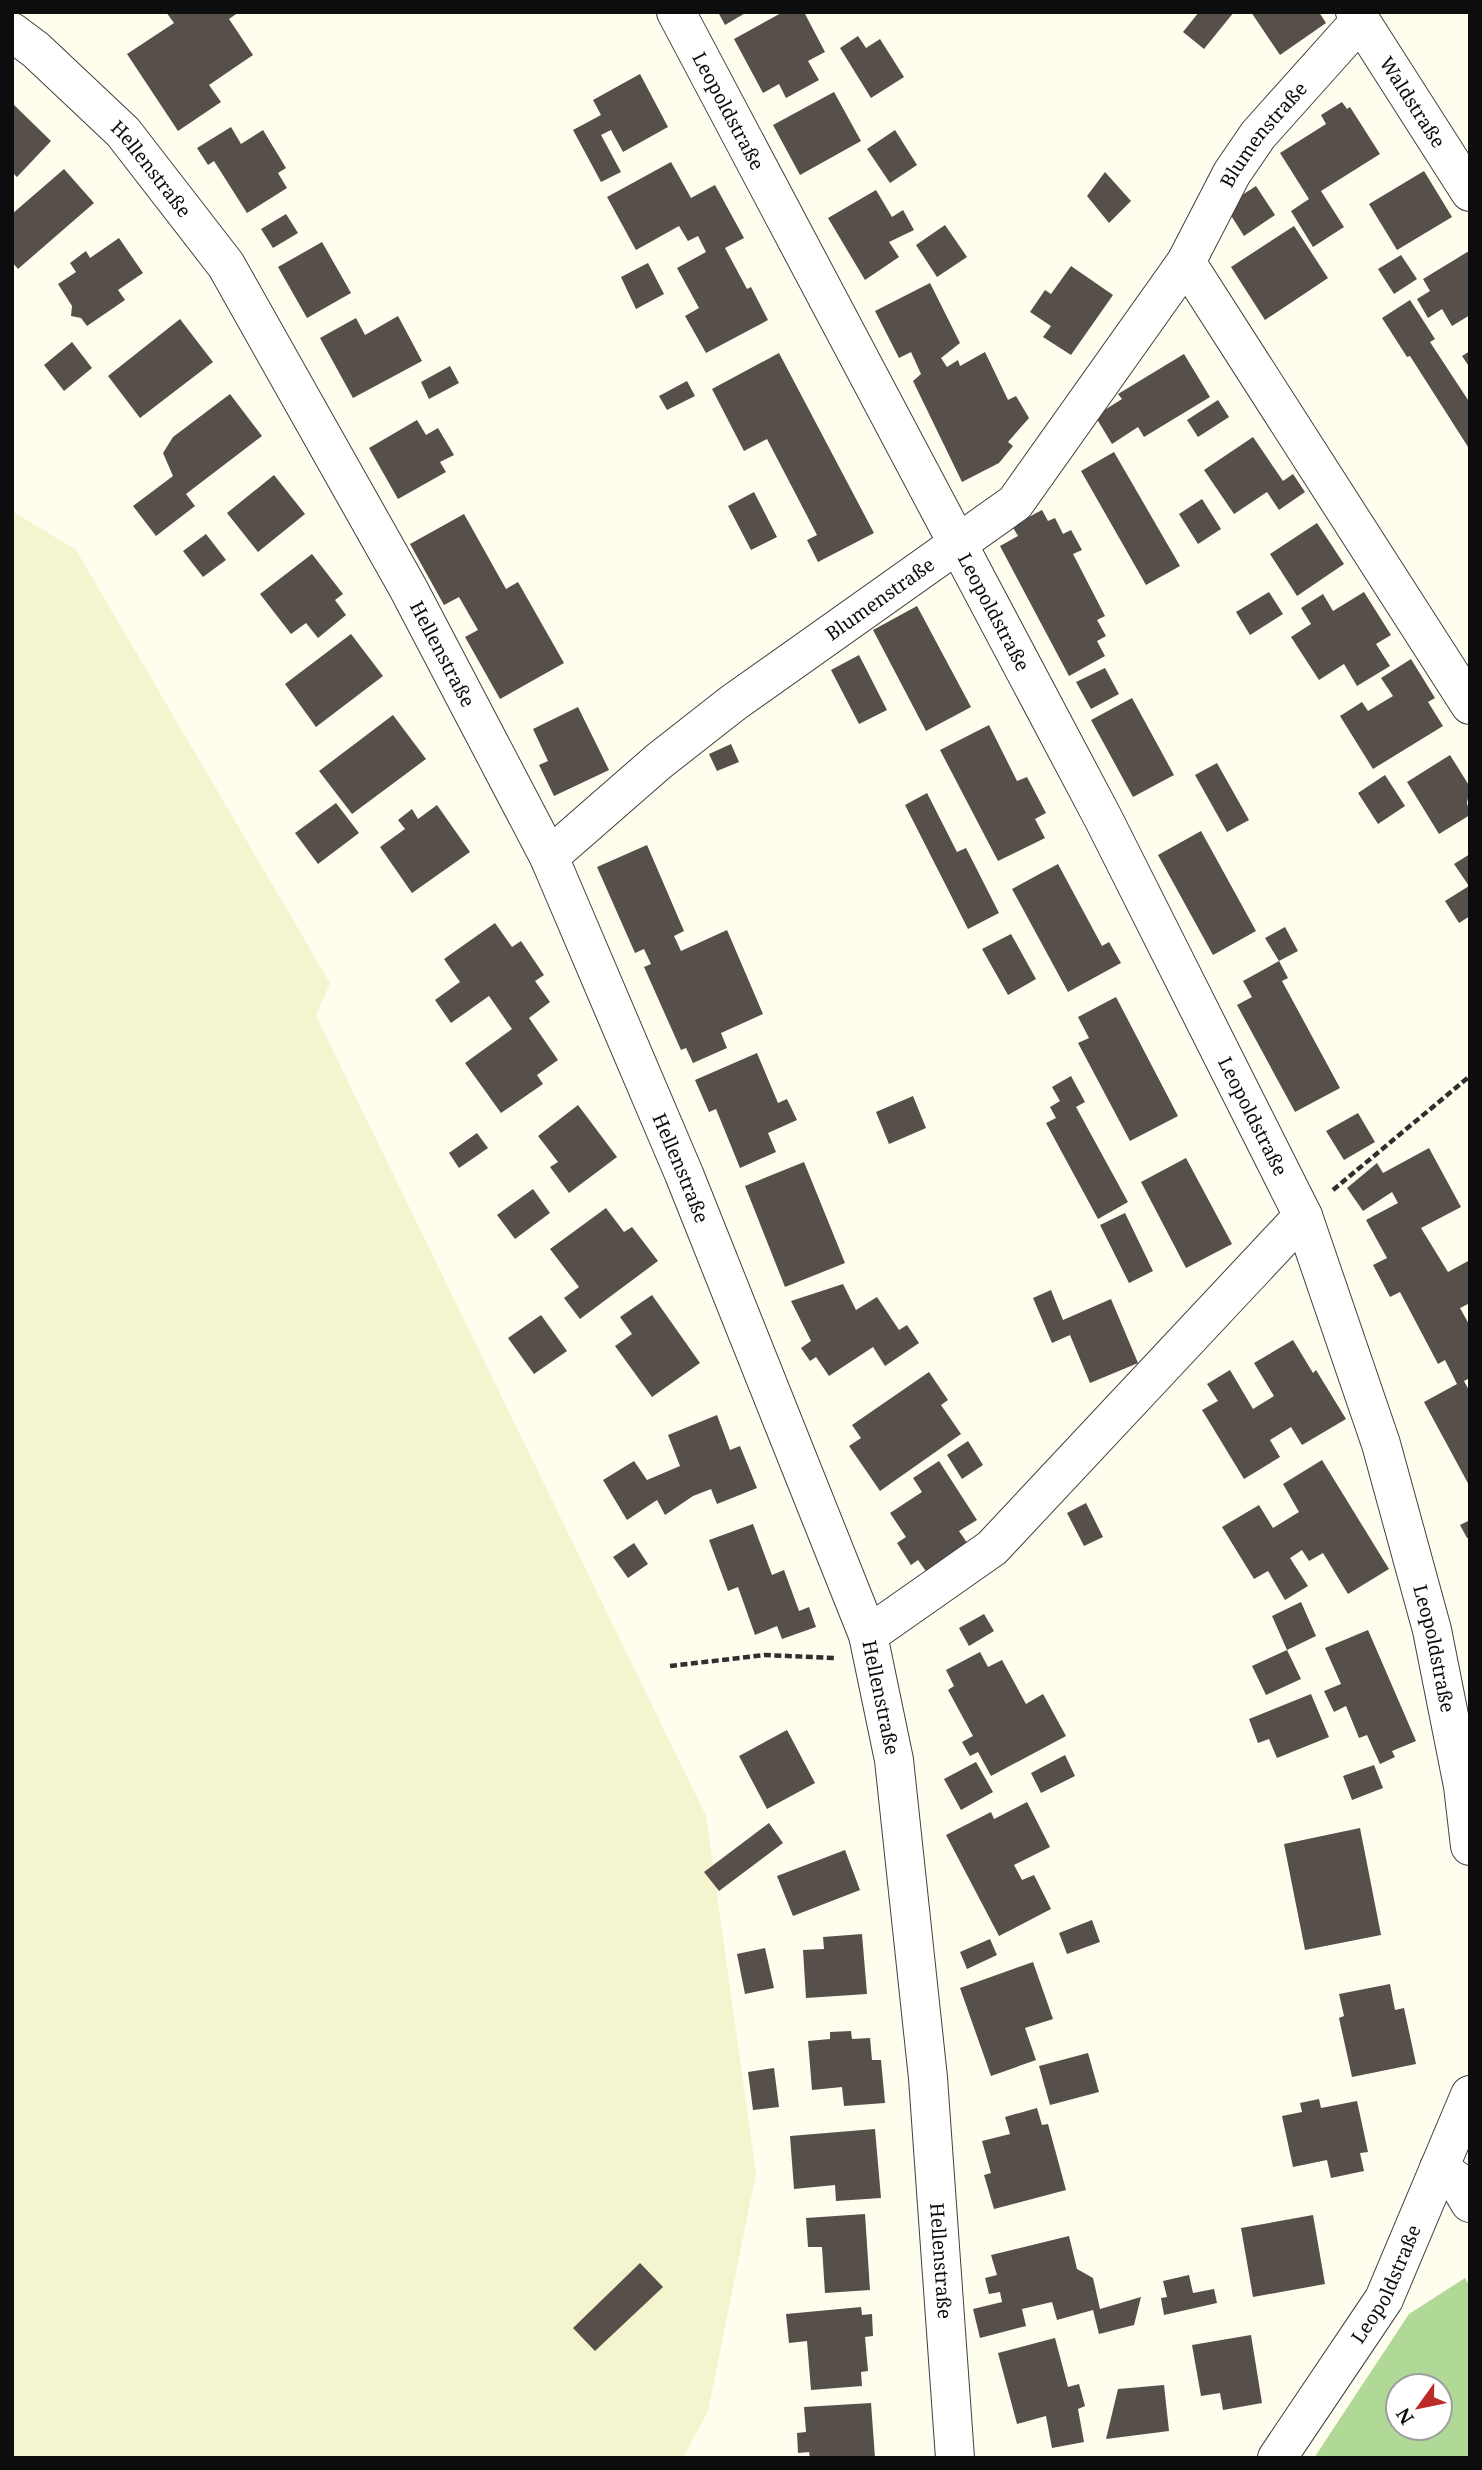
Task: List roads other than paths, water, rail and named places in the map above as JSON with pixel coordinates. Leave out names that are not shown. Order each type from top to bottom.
[{"type":"street","name":"Leopoldstraße","points":[[676,12],[1109,831],[1303,1216],[1381,1444],[1432,1630],[1463,1786],[1470,1846]]},
{"type":"street","name":"Blumenstraße","points":[[550,857],[659,761],[733,703],[1015,503],[1186,262],[1232,173],[1258,135],[1357,16]]},
{"type":"street","name":"Waldstraße","points":[[1357,16],[1470,192]]},
{"type":"street","name":"Hellenstraße","points":[[12,32],[36,50],[123,132],[226,265],[408,588],[550,857],[684,1174],[871,1648],[894,1760],[928,2078],[955,2458]]},
{"type":"street","points":[[1186,262],[1470,705]]},
{"type":"street","points":[[871,1648],[992,1548],[1303,1216]]},
{"type":"street","name":"Leopoldstraße","points":[[1277,2458],[1384,2300],[1470,2095]]},
{"type":"street","points":[[1439,2168],[1457,2181],[1470,2203]]}]
